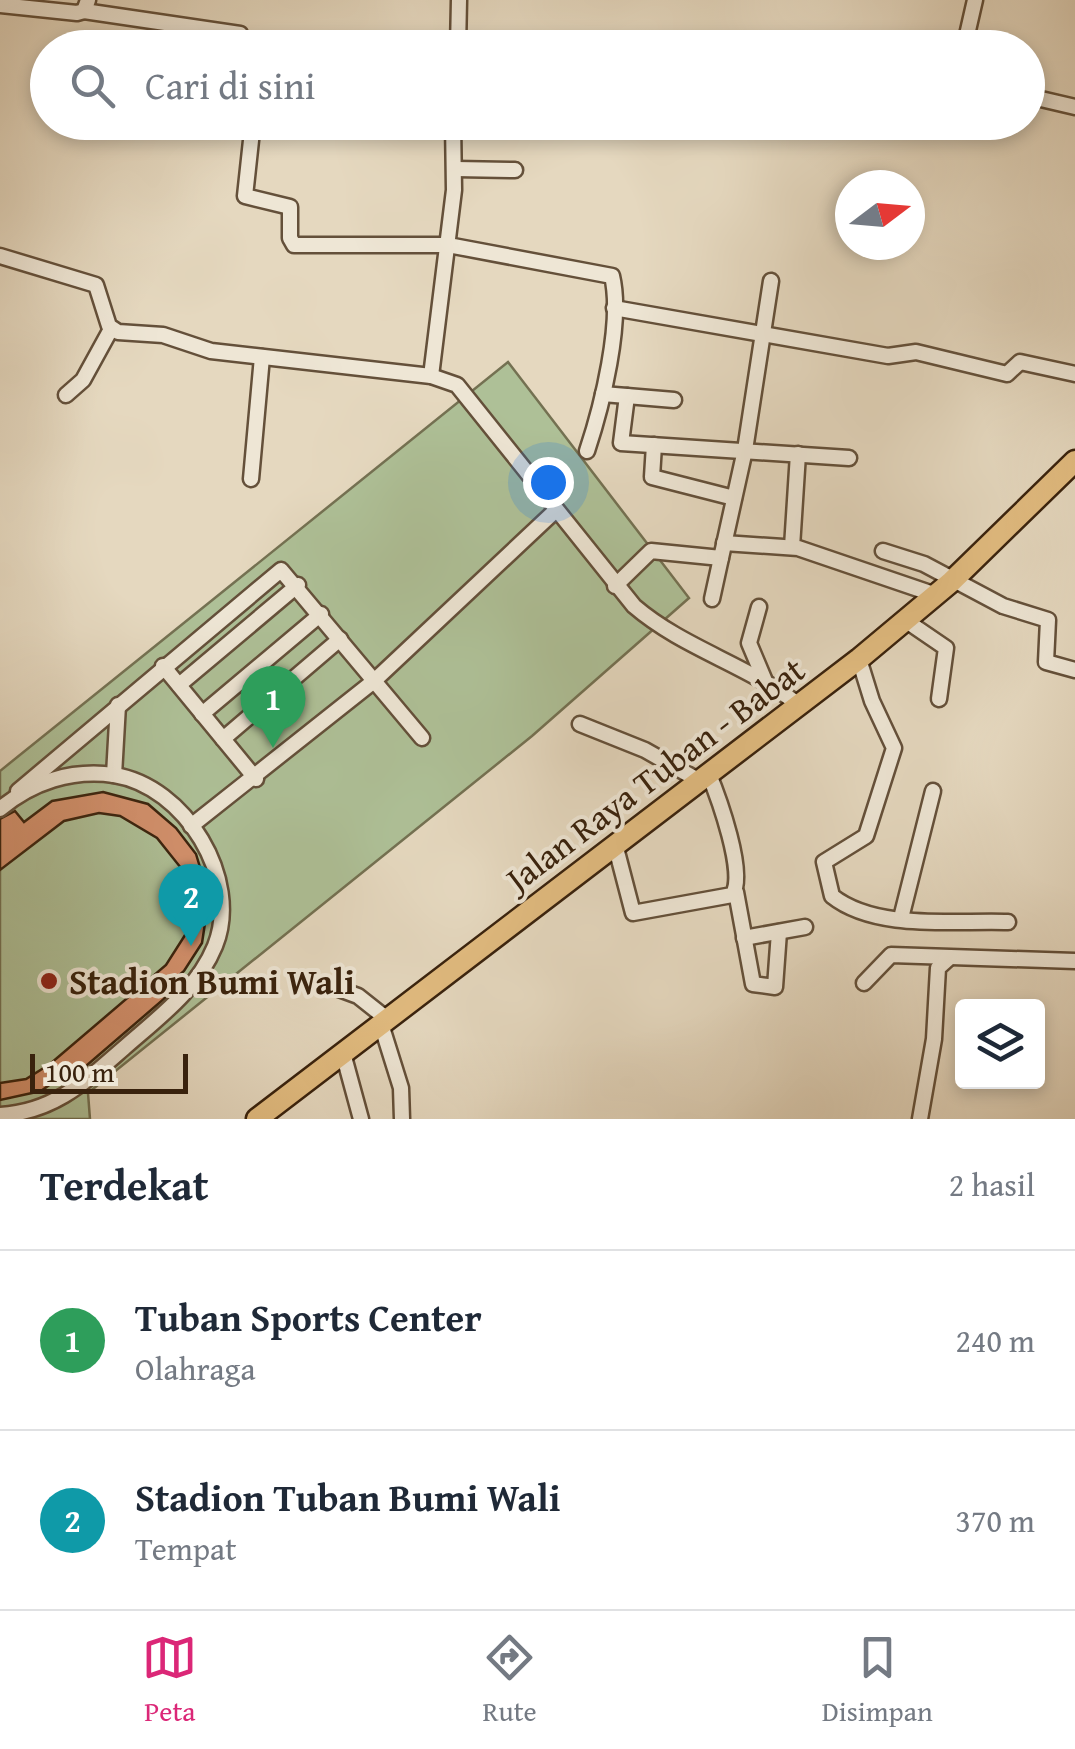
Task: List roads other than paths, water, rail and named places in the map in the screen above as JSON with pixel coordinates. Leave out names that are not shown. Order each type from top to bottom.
[{"type":"highway","name":"Jalan Raya Tuban - Babat","points":[[256,1119],[859,659],[944,588],[1075,461]]},
{"type":"street","points":[[458,0],[458,30]]},
{"type":"street","points":[[968,30],[975,0]]},
{"type":"street","points":[[0,5],[86,6],[218,30]]},
{"type":"street","points":[[1045,100],[1075,107]]},
{"type":"street","points":[[250,140],[245,196],[290,206],[290,238],[294,246],[448,245],[609,273],[614,281],[614,308],[603,394],[587,451]]},
{"type":"street","points":[[431,376],[456,169],[454,140]]},
{"type":"street","points":[[456,169],[516,170]]},
{"type":"street","points":[[0,256],[80,276],[96,285],[111,329],[82,380],[66,394]]},
{"type":"street","points":[[712,599],[745,450],[771,281]]},
{"type":"street","points":[[614,308],[888,356],[916,352],[1007,374],[1020,362],[1075,374]]},
{"type":"street","points":[[111,329],[163,335],[211,351],[431,376],[457,384],[615,586],[651,621],[765,681],[800,706]]},
{"type":"street","points":[[251,479],[262,357]]},
{"type":"street","points":[[603,394],[674,400]]},
{"type":"street","points":[[627,396],[621,444],[850,458]]},
{"type":"street","points":[[654,445],[652,477],[734,498]]},
{"type":"street","points":[[792,547],[798,454]]},
{"type":"street","points":[[191,826],[374,681],[554,511]]},
{"type":"street","points":[[615,586],[652,551],[792,547],[1048,620],[1046,662],[1075,670]]},
{"type":"street","points":[[883,550],[924,564],[944,588]]},
{"type":"street","points":[[6,804],[31,776],[278,571],[285,571],[298,585],[422,738]]},
{"type":"street","points":[[179,685],[298,585]]},
{"type":"street","points":[[760,607],[749,643],[765,681]]},
{"type":"street","points":[[202,714],[320,614]]},
{"type":"street","points":[[905,620],[946,648],[939,699]]},
{"type":"street","points":[[224,740],[340,639]]},
{"type":"street","points":[[859,659],[872,702],[894,748],[866,836],[827,857],[824,870],[832,896],[840,902],[901,918],[1008,922]]},
{"type":"street","points":[[163,666],[256,778]]},
{"type":"street","points":[[114,776],[112,739],[118,704]]},
{"type":"street","points":[[580,724],[703,776],[724,808],[751,982],[775,987],[779,932]]},
{"type":"street","points":[[0,1115],[63,1100],[181,997],[214,948],[221,915],[219,884],[207,849],[191,826],[148,790],[114,776],[62,778],[30,787],[6,804]]},
{"type":"street","points":[[901,918],[933,791]]},
{"type":"street","points":[[615,844],[633,913],[736,892]]},
{"type":"street","points":[[744,938],[805,928]]},
{"type":"street","points":[[864,983],[889,956],[1075,961]]},
{"type":"street","points":[[920,1119],[934,1039],[938,968],[948,960]]},
{"type":"street","points":[[339,989],[358,996],[384,1022],[398,1075],[402,1119]]},
{"type":"street","points":[[343,1053],[361,1119]]},
{"type":"street","points":[[63,1100],[65,1119]]},
{"type":"place","name":"Tuban Sports Center","points":[[273,748]]},
{"type":"place","name":"Stadion Tuban Bumi Wali","points":[[191,946]]},
{"type":"place","name":"Stadion Bumi Wali","points":[[49,981]]}]
